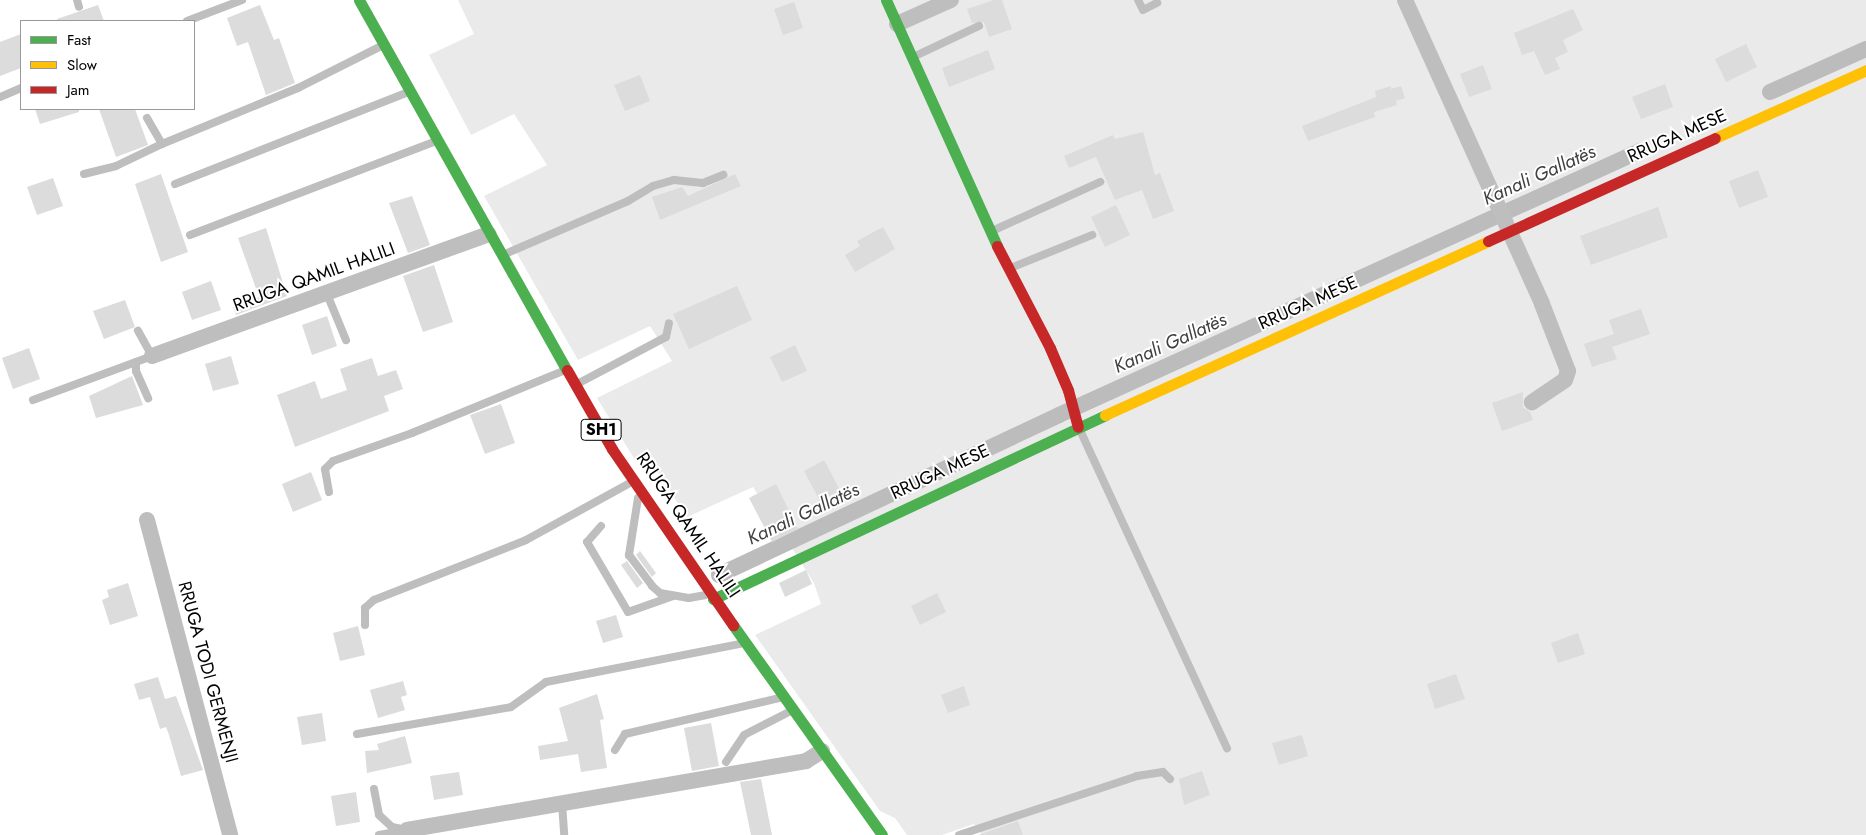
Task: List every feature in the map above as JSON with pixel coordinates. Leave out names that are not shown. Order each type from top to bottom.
[{"type":"street","name":"RRUGA QAMIL HALILI","points":[[359,0],[565,371],[633,481],[880,834]]},
{"type":"street","points":[[886,0],[1007,269],[1036,318],[1068,390],[1077,421]]},
{"type":"street","points":[[897,24],[951,0]]},
{"type":"street","points":[[1404,0],[1497,205],[1568,371],[1565,380],[1532,402]]},
{"type":"street","name":"RRUGA MESE","points":[[712,596],[1077,421],[1506,228],[1866,70]]},
{"type":"street","name":"RRUGA QAMIL HALILI","points":[[144,359],[489,234]]},
{"type":"street","name":"RRUGA TODI GERMENJI","points":[[147,520],[230,835]]},
{"type":"street","points":[[404,833],[562,803],[806,761],[822,751]]},
{"type":"lane","points":[[190,20],[242,0]]},
{"type":"lane","points":[[1138,0],[1143,10],[1157,3]]},
{"type":"lane","points":[[912,57],[979,26]]},
{"type":"lane","points":[[84,174],[116,166],[162,144],[298,88],[384,44]]},
{"type":"lane","points":[[0,97],[20,88]]},
{"type":"lane","points":[[175,184],[410,91]]},
{"type":"lane","points":[[148,118],[162,144]]},
{"type":"lane","points":[[190,234],[437,141]]},
{"type":"lane","points":[[501,256],[653,186],[674,180],[703,183],[722,175]]},
{"type":"lane","points":[[991,232],[1100,182]]},
{"type":"lane","points":[[1007,269],[1092,235]]},
{"type":"lane","points":[[327,294],[346,340]]},
{"type":"lane","points":[[574,386],[660,341],[666,337],[669,323]]},
{"type":"lane","points":[[138,331],[144,359],[136,371],[148,398]]},
{"type":"lane","points":[[33,400],[144,359]]},
{"type":"lane","points":[[329,492],[324,469],[333,461],[412,433],[565,371]]},
{"type":"lane","points":[[1077,421],[1227,748]]},
{"type":"lane","points":[[365,625],[365,608],[374,600],[526,540],[633,481]]},
{"type":"lane","points":[[640,492],[633,515],[629,555],[652,586],[673,596]]},
{"type":"lane","points":[[601,526],[587,542],[628,612],[673,596],[712,596]]},
{"type":"lane","points":[[357,734],[511,707],[546,682],[745,642]]},
{"type":"lane","points":[[614,750],[625,734],[783,697]]},
{"type":"lane","points":[[726,762],[744,735],[793,710]]},
{"type":"lane","points":[[959,835],[1137,776],[1163,772],[1170,779]]},
{"type":"lane","points":[[374,789],[379,815],[392,827],[404,833]]},
{"type":"lane","points":[[562,803],[564,835]]},
{"type":"lane","points":[[379,835],[404,833]]},
{"type":"shaded area","points":[[458,0],[1866,0],[1866,835],[982,835],[974,824],[942,835],[907,835],[895,818],[880,811],[755,635],[821,604],[814,583],[753,487],[687,517],[646,454],[635,460],[597,398],[672,361],[650,326],[578,360],[484,196],[547,165],[514,114],[471,135],[429,55],[474,34]]},
{"type":"building","points":[[994,0],[1002,0],[1012,29],[989,37],[984,22],[972,23],[967,9]]},
{"type":"building","points":[[794,2],[803,28],[783,35],[774,9]]},
{"type":"building","points":[[98,5],[104,20],[57,20]]},
{"type":"building","points":[[260,5],[274,40],[279,38],[295,83],[266,95],[248,42],[237,46],[227,18]]},
{"type":"building","points":[[1573,9],[1583,30],[1563,40],[1568,52],[1555,58],[1560,69],[1545,75],[1534,51],[1522,55],[1514,33]]},
{"type":"building","points":[[20,34],[20,68],[0,76],[0,42]]},
{"type":"building","points":[[1746,44],[1757,67],[1726,82],[1715,59]]},
{"type":"building","points":[[988,50],[995,69],[949,87],[942,68]]},
{"type":"building","points":[[1483,65],[1492,89],[1469,97],[1460,74]]},
{"type":"building","points":[[640,75],[650,101],[625,111],[614,85]]},
{"type":"building","points":[[1665,84],[1673,107],[1641,119],[1632,97]]},
{"type":"building","points":[[1391,86],[1391,89],[1401,86],[1405,98],[1396,101],[1397,105],[1374,112],[1375,117],[1308,141],[1302,126],[1376,97],[1375,91]]},
{"type":"building","points":[[35,110],[79,110],[79,112],[40,124]]},
{"type":"building","points":[[99,110],[135,110],[148,145],[116,157]]},
{"type":"building","points":[[1143,132],[1155,175],[1160,173],[1174,211],[1153,219],[1142,190],[1115,200],[1096,157],[1069,168],[1064,156],[1113,135],[1115,139]]},
{"type":"building","points":[[1758,170],[1768,197],[1739,208],[1729,181]]},
{"type":"building","points":[[161,174],[188,252],[161,262],[135,184]]},
{"type":"building","points":[[735,174],[741,186],[660,220],[652,197],[682,187],[688,196]]},
{"type":"building","points":[[53,178],[63,206],[37,215],[27,187]]},
{"type":"building","points":[[412,196],[430,245],[408,253],[389,203]]},
{"type":"building","points":[[1116,205],[1130,235],[1105,247],[1091,217]]},
{"type":"building","points":[[1658,207],[1668,237],[1591,265],[1580,236]]},
{"type":"building","points":[[883,227],[895,249],[855,272],[845,255],[860,246],[857,241]]},
{"type":"building","points":[[266,228],[287,296],[236,315],[233,307],[259,297],[238,238]]},
{"type":"building","points":[[434,265],[453,322],[423,332],[403,276]]},
{"type":"building","points":[[211,281],[221,310],[192,320],[182,292]]},
{"type":"building","points":[[737,286],[752,320],[689,349],[673,314]]},
{"type":"building","points":[[125,300],[135,327],[104,339],[93,311]]},
{"type":"building","points":[[1641,309],[1650,334],[1612,347],[1617,359],[1592,367],[1584,344],[1614,334],[1609,320]]},
{"type":"building","points":[[327,316],[337,346],[312,355],[302,325]]},
{"type":"building","points":[[795,345],[807,371],[782,382],[770,357]]},
{"type":"building","points":[[29,348],[40,379],[13,389],[2,358]]},
{"type":"building","points":[[231,356],[239,384],[213,391],[205,364]]},
{"type":"building","points":[[372,358],[378,376],[396,370],[403,389],[384,396],[389,411],[295,447],[277,395],[315,381],[321,399],[347,390],[340,369]]},
{"type":"building","points":[[132,376],[143,405],[96,418],[89,396]]},
{"type":"building","points":[[1523,392],[1523,407],[1530,412],[1533,420],[1502,431],[1492,403]]},
{"type":"building","points":[[501,404],[515,443],[485,454],[470,415]]},
{"type":"building","points":[[824,460],[840,490],[820,501],[804,471]]},
{"type":"building","points":[[311,472],[322,500],[293,512],[282,484]]},
{"type":"building","points":[[776,484],[798,529],[772,542],[749,498]]},
{"type":"building","points":[[640,551],[656,573],[652,577],[636,555]]},
{"type":"building","points":[[627,561],[643,583],[637,588],[621,565]]},
{"type":"building","points":[[806,570],[812,584],[785,597],[779,583]]},
{"type":"building","points":[[128,583],[138,616],[110,625],[102,600],[109,597],[107,590]]},
{"type":"building","points":[[937,593],[946,612],[920,625],[911,606]]},
{"type":"building","points":[[616,615],[623,637],[603,643],[596,621]]},
{"type":"building","points":[[358,626],[365,655],[340,661],[333,633]]},
{"type":"building","points":[[1578,633],[1585,654],[1558,663],[1551,643]]},
{"type":"building","points":[[1456,674],[1465,699],[1435,709],[1427,684]]},
{"type":"building","points":[[158,677],[165,699],[176,696],[203,770],[181,776],[166,727],[160,729],[150,697],[139,700],[134,684]]},
{"type":"building","points":[[403,681],[407,695],[401,697],[405,710],[378,718],[370,690]]},
{"type":"building","points":[[964,686],[970,705],[948,713],[941,695]]},
{"type":"building","points":[[597,694],[604,719],[600,720],[607,768],[581,772],[578,754],[540,760],[538,746],[568,741],[559,708]]},
{"type":"building","points":[[322,713],[326,741],[302,745],[297,717]]},
{"type":"building","points":[[711,723],[719,766],[692,771],[684,728]]},
{"type":"building","points":[[1302,735],[1308,756],[1279,765],[1272,743]]},
{"type":"building","points":[[405,736],[412,763],[367,773],[365,751],[379,750],[377,744]]},
{"type":"building","points":[[1202,771],[1210,795],[1184,805],[1179,779]]},
{"type":"building","points":[[459,772],[463,795],[434,800],[430,776]]},
{"type":"building","points":[[761,779],[772,835],[751,835],[740,782]]},
{"type":"building","points":[[356,792],[360,822],[336,826],[331,796]]},
{"type":"building","points":[[1018,821],[1023,835],[978,835]]},
{"type":"waterway","name":"Kanali Gallatës","points":[[1770,92],[1866,49]]},
{"type":"waterway","name":"Kanali Gallatës","points":[[719,575],[1059,415],[1640,151]]},
{"type":"traffic: fast","points":[[359,0],[567,370]]},
{"type":"traffic: fast","points":[[886,0],[997,246]]},
{"type":"traffic: fast","points":[[713,599],[1105,415]]},
{"type":"traffic: fast","points":[[733,625],[882,835]]},
{"type":"traffic: slow","points":[[1715,138],[1866,70]]},
{"type":"traffic: slow","points":[[1105,415],[1488,241]]},
{"type":"traffic: jam","points":[[1488,241],[1715,138]]},
{"type":"traffic: jam","points":[[997,246],[1050,348],[1068,390],[1078,427]]},
{"type":"traffic: jam","points":[[567,370],[612,449],[733,625]]}]
